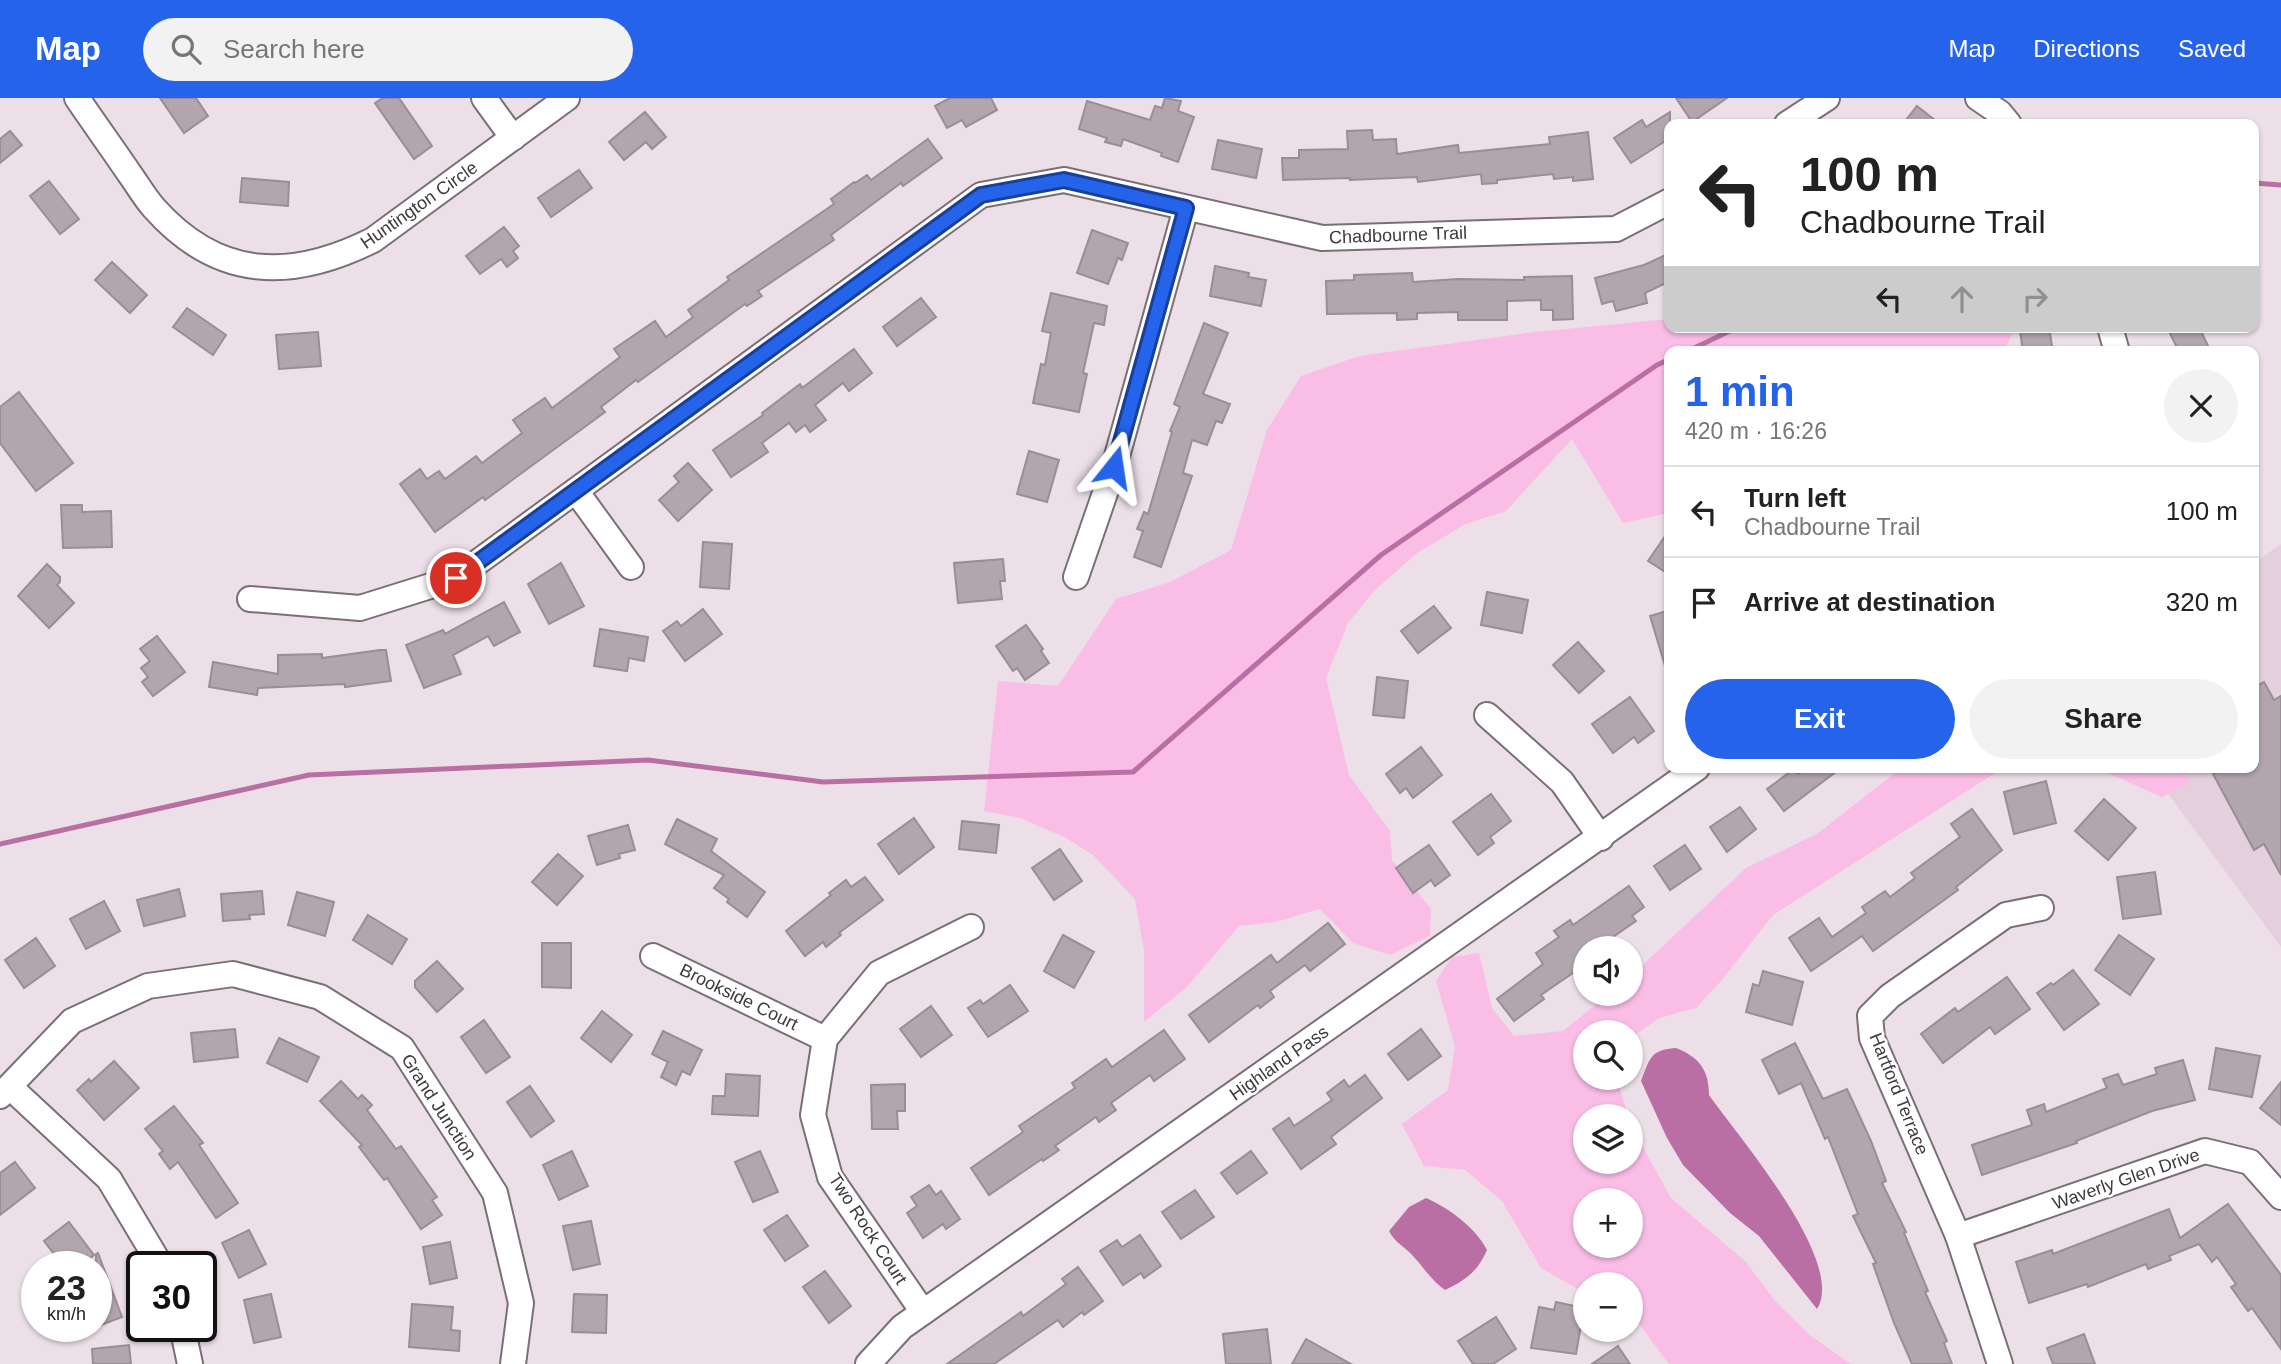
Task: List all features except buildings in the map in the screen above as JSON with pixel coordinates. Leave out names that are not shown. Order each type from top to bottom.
[{"type":"street","name":"Huntington Circle","points":[[77,98],[154,208],[198,248],[220,258],[269,268],[300,265],[347,253],[373,240],[567,98]]},
{"type":"street","points":[[484,98],[513,138]]},
{"type":"street","points":[[1795,119],[1827,98]]},
{"type":"street","points":[[1978,98],[2005,119]]},
{"type":"street","name":"Chadbourne Trail","points":[[250,599],[360,608],[456,578],[981,195],[1064,180],[1322,238],[1616,229],[1664,204]]},
{"type":"street","points":[[1076,577],[1114,467],[1186,208]]},
{"type":"street","points":[[576,491],[631,567]]},
{"type":"street","points":[[1487,716],[1562,782],[1601,838]]},
{"type":"street","name":"Highland Pass","points":[[868,1364],[901,1327],[1690,773]]},
{"type":"street","name":"Hartford Terrace","points":[[2000,1364],[1958,1236],[1872,1038],[1870,1016],[1890,996],[2006,915],[2041,908]]},
{"type":"street","points":[[825,1039],[879,973],[971,927]]},
{"type":"street","name":"Brookside Court","points":[[653,956],[825,1039]]},
{"type":"street","name":"Grand Junction","points":[[5,1092],[72,1021],[148,986],[233,974],[320,997],[402,1048],[495,1193],[521,1303],[513,1364]]},
{"type":"street","name":"Two Rock Court","points":[[825,1039],[813,1115],[830,1177],[923,1312]]},
{"type":"street","points":[[5,1092],[109,1179],[153,1251]]},
{"type":"street","name":"Waverly Glen Drive","points":[[1958,1236],[2205,1151],[2250,1162],[2281,1197]]},
{"type":"street","points":[[185,1342],[190,1364]]},
{"type":"shaded area","points":[[1664,319],[1664,333],[2012,333],[2007,346],[1664,346],[1664,514],[1623,523],[1572,439],[1506,511],[1466,524],[1417,553],[1374,591],[1348,623],[1326,678],[1349,775],[1390,831],[1392,860],[1431,909],[1430,936],[1390,955],[1353,943],[1320,909],[1275,922],[1239,926],[1187,987],[1144,1022],[1144,951],[1135,899],[1093,855],[1064,837],[1020,818],[984,811],[998,681],[1058,686],[1116,599],[1170,582],[1231,550],[1267,430],[1301,376],[1359,356],[1535,332]]},
{"type":"shaded area","points":[[2281,544],[2281,947],[2153,773],[2259,773],[2259,559]]},
{"type":"shaded area","points":[[1895,773],[1995,773],[1773,915],[1722,980],[1696,1008],[1659,1018],[1643,1029],[1643,1020],[1577,1020],[1594,1006],[1643,1006],[1643,965],[1746,868],[1817,834]]},
{"type":"shaded area","points":[[2107,773],[2185,773],[2191,782],[2162,797]]},
{"type":"shaded area","points":[[1479,953],[1492,1008],[1514,1036],[1563,1031],[1573,1023],[1573,1090],[1620,1090],[1625,1104],[1573,1104],[1573,1174],[1643,1174],[1643,1148],[1671,1198],[1745,1261],[1777,1303],[1811,1336],[1851,1364],[1669,1364],[1643,1329],[1643,1272],[1573,1272],[1573,1286],[1541,1268],[1502,1201],[1465,1170],[1424,1166],[1402,1124],[1448,1090],[1455,1047],[1436,981],[1452,957]]},
{"type":"shaded area","points":[[1676,1048],[1697,1060],[1705,1072],[1709,1095],[1785,1199],[1817,1261],[1822,1288],[1817,1309],[1759,1236],[1730,1213],[1683,1165],[1667,1138],[1643,1085],[1647,1066],[1652,1057],[1661,1051]]},
{"type":"shaded area","points":[[1426,1198],[1461,1220],[1476,1234],[1487,1250],[1480,1264],[1470,1274],[1445,1290],[1389,1231],[1409,1207]]},
{"type":"waterway","points":[[2259,183],[2281,185]]},
{"type":"waterway","points":[[1698,346],[1726,333]]},
{"type":"waterway","points":[[0,844],[309,775],[648,760],[823,782],[1133,772],[1381,555],[1664,362]]},
{"type":"route","points":[[456,578],[981,195],[1064,180],[1186,208],[1114,467]]}]
